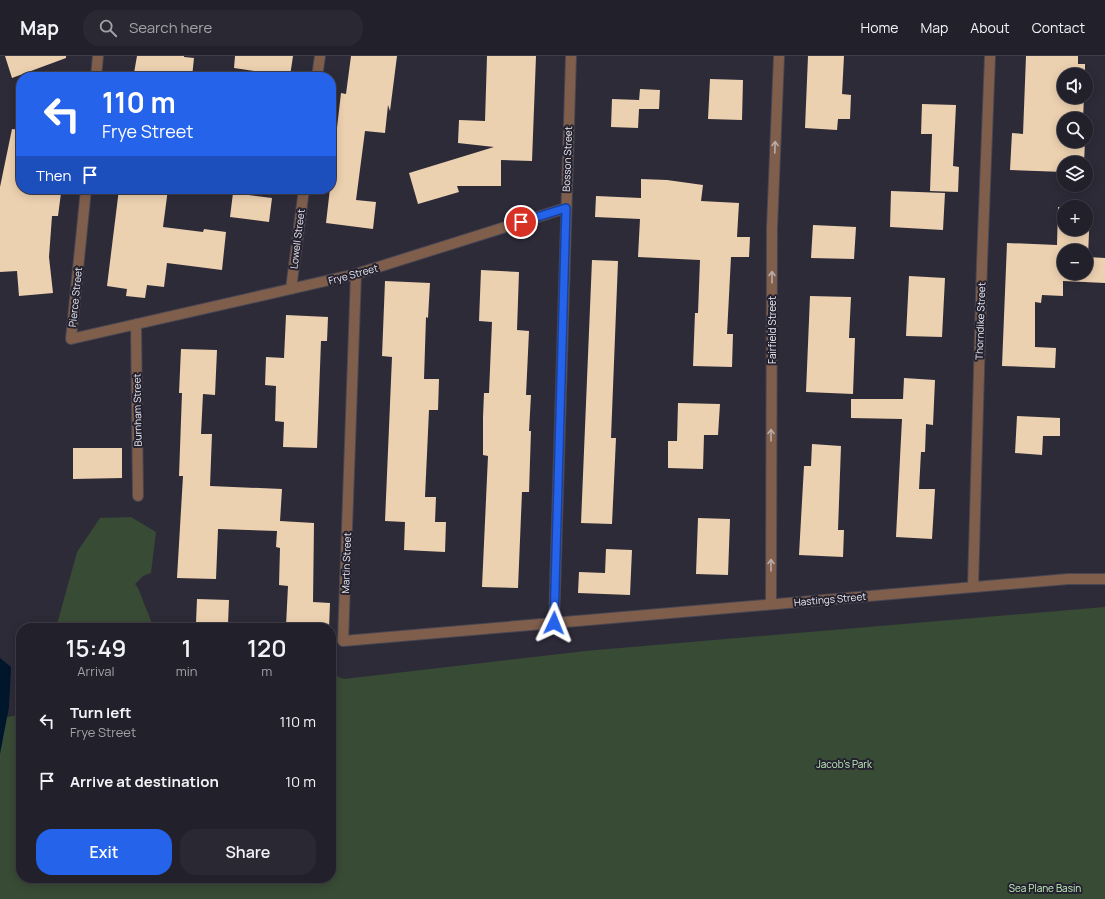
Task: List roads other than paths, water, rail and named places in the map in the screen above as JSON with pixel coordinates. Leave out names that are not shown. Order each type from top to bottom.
[{"type":"street","points":[[96,72],[98,56]]},
{"type":"street","points":[[318,72],[320,56]]},
{"type":"street","name":"Bosson Street","points":[[554,623],[571,56]]},
{"type":"street","name":"Fairfield Street","points":[[771,604],[772,228],[779,56]]},
{"type":"street","name":"Thorndike Street","points":[[973,587],[982,263],[990,56]]},
{"type":"street","name":"Pierce Street","points":[[86,194],[71,339],[136,324]]},
{"type":"street","name":"Lowell Street","points":[[291,289],[303,194]]},
{"type":"street","name":"Frye Street","points":[[136,324],[356,274],[566,208]]},
{"type":"street","name":"Martin Street","points":[[356,274],[344,641],[554,623]]},
{"type":"street","name":"Burnham Street","points":[[136,324],[138,496]]},
{"type":"street","name":"Hastings Street","points":[[554,623],[1068,579],[1105,579]]},
{"type":"water","points":[[0,658],[11,667],[9,707],[0,754]]},
{"type":"park label","name":"Jacob's Park","points":[[844,764]]},
{"type":"park label","name":"Sea Plane Basin","points":[[1045,888]]}]
